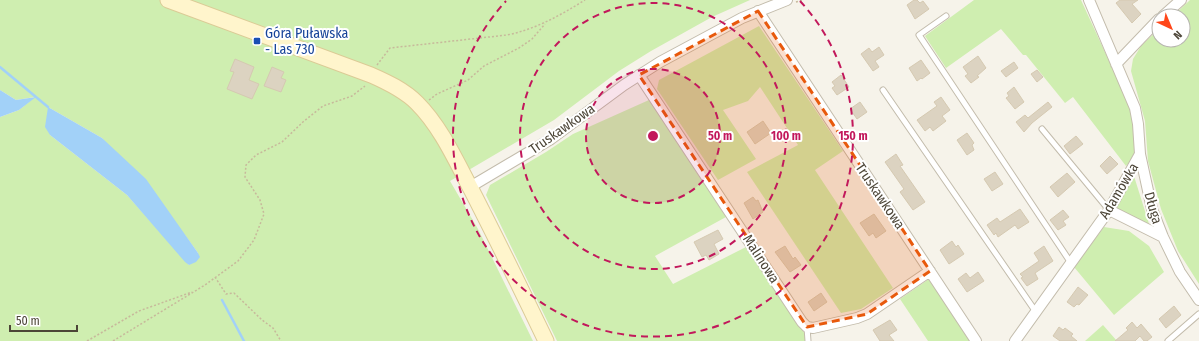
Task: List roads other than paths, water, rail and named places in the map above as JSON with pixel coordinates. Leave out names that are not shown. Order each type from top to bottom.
[{"type":"street","points":[[168,0],[370,75],[398,89],[420,107],[439,131],[470,187],[546,341]]},
{"type":"street","name":"Truskawkowa","points":[[470,187],[551,139],[639,75],[733,23],[758,11],[787,0]]},
{"type":"street","name":"Adamówka","points":[[1015,341],[1109,210],[1140,154],[1138,124],[1135,108],[1089,0]]},
{"type":"street","points":[[1172,8],[1181,0]]},
{"type":"street","name":"Truskawkowa","points":[[758,11],[976,341]]},
{"type":"street","points":[[1116,64],[1151,27]]},
{"type":"street","name":"Malinowa","points":[[639,75],[802,322],[807,327]]},
{"type":"street","name":"Długa","points":[[1140,154],[1152,209],[1163,237],[1180,272],[1199,300]]},
{"type":"street","name":"Długa","points":[[1109,210],[1163,237]]},
{"type":"street","points":[[807,327],[813,328],[857,318],[867,314],[930,271]]},
{"type":"lane","points":[[946,16],[919,35],[1071,263]]},
{"type":"lane","points":[[883,90],[1036,312]]},
{"type":"lane","points":[[1042,129],[1109,210]]},
{"type":"lane","points":[[1168,341],[1199,314]]},
{"type":"lane","points":[[807,327],[808,341]]},
{"type":"water","points":[[0,90],[16,100],[36,97],[19,110],[0,117]]},
{"type":"water","points":[[48,107],[102,138],[146,179],[198,253],[200,257],[196,262],[189,265],[185,262],[127,195],[50,135],[45,127]]},
{"type":"waterway","points":[[0,67],[48,107]]},
{"type":"waterway","points":[[222,300],[244,341]]},
{"type":"place","name":"Góra Puławska - Las 730","points":[[257,41]]}]
